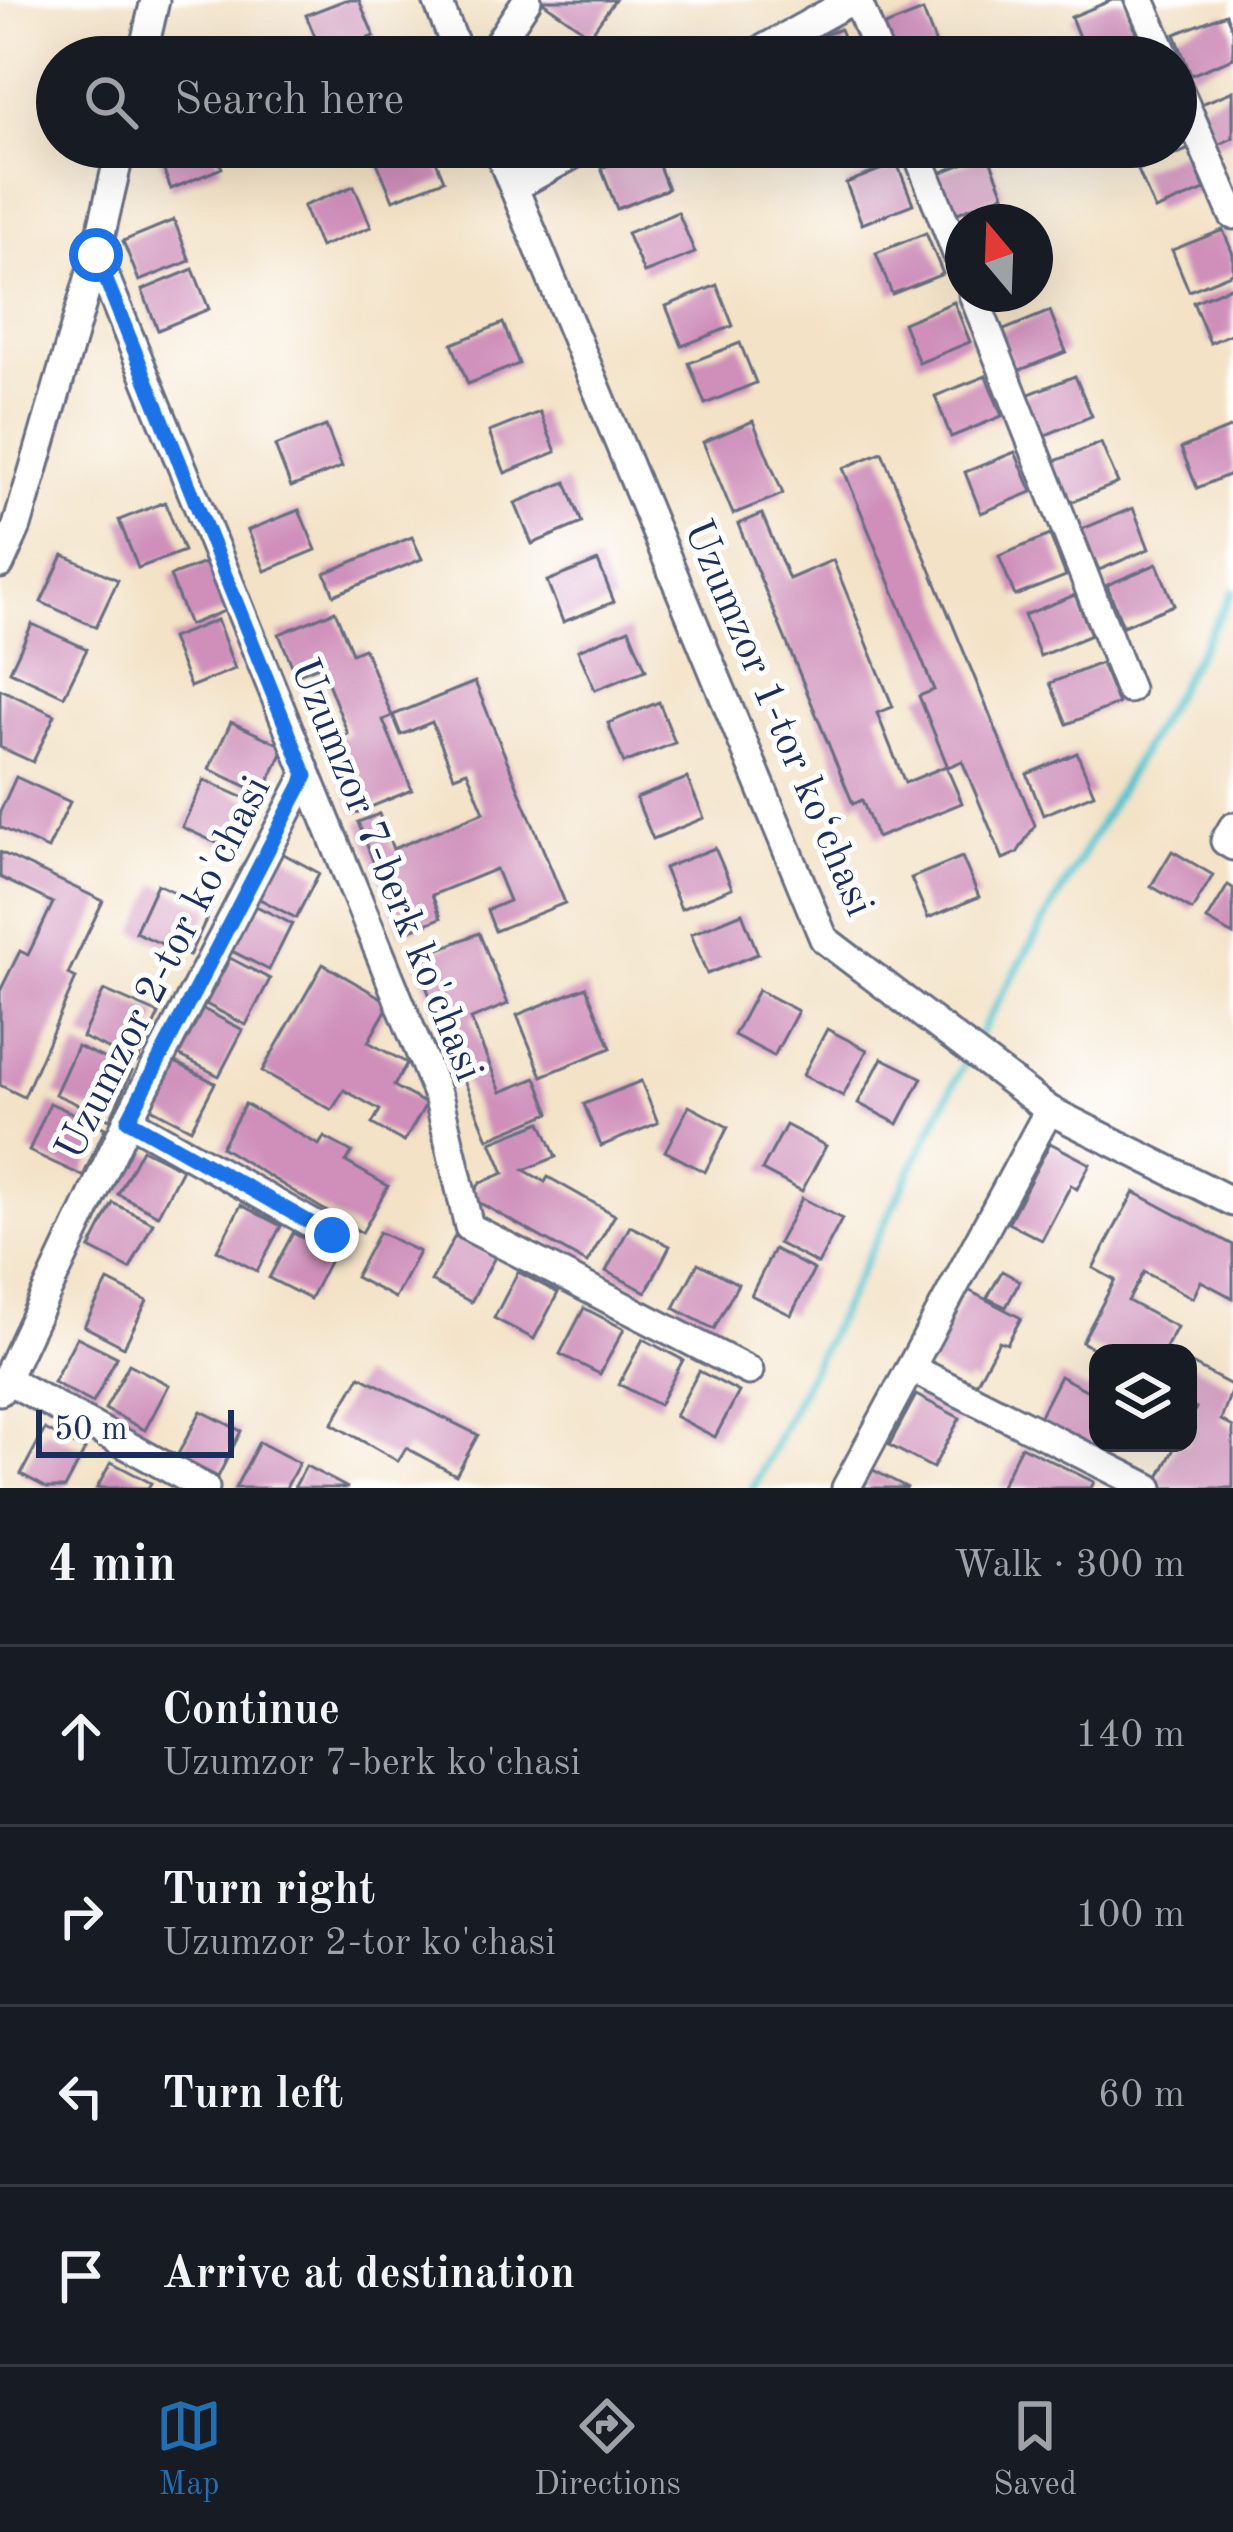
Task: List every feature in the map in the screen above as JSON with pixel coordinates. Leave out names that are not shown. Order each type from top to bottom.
[{"type":"street","points":[[147,36],[155,0]]},
{"type":"street","points":[[436,0],[451,36]]},
{"type":"street","points":[[503,36],[526,0]]},
{"type":"street","points":[[788,36],[855,0],[871,36]]},
{"type":"street","points":[[1140,0],[1156,36]]},
{"type":"street","points":[[1197,132],[1233,215]]},
{"type":"street","points":[[0,564],[17,526],[96,255],[116,168]]},
{"type":"street","name":"Uzumzor 1-tor ko‘chasi","points":[[506,168],[824,939],[1049,1110],[1233,1202]]},
{"type":"street","points":[[514,188],[550,168]]},
{"type":"street","points":[[923,168],[945,223]]},
{"type":"street","name":"Uzumzor 7-berk ko'chasi","points":[[96,255],[439,1099],[470,1227],[749,1371]]},
{"type":"street","points":[[980,312],[1129,689]]},
{"type":"street","name":"Uzumzor 2-tor ko'chasi","points":[[3,1385],[128,1120],[306,776]]},
{"type":"street","points":[[846,1488],[1049,1110]]},
{"type":"street","points":[[128,1120],[332,1235]]},
{"type":"street","points":[[911,1368],[1150,1488]]},
{"type":"street","points":[[3,1385],[205,1488]]},
{"type":"building","points":[[345,0],[359,0],[374,36],[315,36],[306,15]]},
{"type":"building","points":[[540,0],[615,0],[590,35]]},
{"type":"building","points":[[1123,0],[1138,36],[1079,36],[1071,17]]},
{"type":"building","points":[[923,11],[933,36],[874,36],[872,31]]},
{"type":"building","points":[[1226,14],[1233,31],[1233,58],[1197,73],[1197,36],[1175,34]]},
{"type":"building","points":[[1233,91],[1233,138],[1217,145],[1201,104]]},
{"type":"building","points":[[163,168],[222,168],[171,189]]},
{"type":"building","points":[[379,168],[439,168],[444,180],[393,200]]},
{"type":"building","points":[[601,168],[660,168],[668,189],[617,209]]},
{"type":"building","points":[[884,168],[899,168],[913,204],[862,224],[846,183]]},
{"type":"building","points":[[952,168],[994,168],[1004,194],[980,204],[949,204],[937,174]]},
{"type":"building","points":[[1196,168],[1205,190],[1155,210],[1138,170]]},
{"type":"building","points":[[354,186],[371,227],[320,247],[303,206]]},
{"type":"building","points":[[678,212],[695,253],[644,273],[627,233]]},
{"type":"building","points":[[174,220],[190,261],[139,281],[123,241]]},
{"type":"building","points":[[1223,230],[1233,254],[1233,273],[1189,291],[1172,250]]},
{"type":"building","points":[[926,233],[943,274],[892,294],[876,253]]},
{"type":"building","points":[[193,269],[209,309],[158,330],[142,290]]},
{"type":"building","points":[[717,285],[733,326],[682,346],[666,306]]},
{"type":"building","points":[[1233,286],[1233,333],[1210,343],[1193,302]]},
{"type":"building","points":[[945,306],[945,312],[958,312],[970,342],[919,363],[903,323]]},
{"type":"building","points":[[1050,312],[1066,352],[1015,372],[999,332]]},
{"type":"building","points":[[503,323],[519,364],[468,384],[452,344]]},
{"type":"building","points":[[740,343],[756,383],[705,404],[689,363]]},
{"type":"building","points":[[986,376],[1002,416],[951,437],[935,396]]},
{"type":"building","points":[[1075,376],[1092,416],[1041,437],[1024,396]]},
{"type":"building","points":[[540,412],[556,452],[505,473],[489,432]]},
{"type":"building","points":[[753,421],[783,494],[733,514],[703,442]]},
{"type":"building","points":[[326,426],[342,467],[291,487],[275,446]]},
{"type":"building","points":[[1232,427],[1233,473],[1197,488],[1181,448]]},
{"type":"building","points":[[1101,443],[1118,483],[1067,504],[1050,463]]},
{"type":"building","points":[[882,452],[1035,825],[1017,853],[1003,859],[962,761],[948,767],[919,696],[934,690],[843,468]]},
{"type":"building","points":[[1015,452],[1032,492],[981,513],[965,472]]},
{"type":"building","points":[[566,482],[582,523],[532,544],[515,503]]},
{"type":"building","points":[[165,502],[184,551],[138,568],[119,520]]},
{"type":"building","points":[[1133,508],[1149,549],[1099,570],[1082,529]]},
{"type":"building","points":[[299,510],[316,550],[265,571],[248,530]]},
{"type":"building","points":[[762,514],[789,579],[833,560],[893,707],[877,713],[905,783],[946,766],[962,803],[877,838],[862,800],[853,804],[738,524]]},
{"type":"building","points":[[1050,535],[1066,576],[1015,596],[999,556]]},
{"type":"building","points":[[412,537],[422,559],[334,595],[325,573]]},
{"type":"building","points":[[63,555],[118,580],[96,627],[41,602]]},
{"type":"building","points":[[216,559],[235,607],[189,625],[170,576]]},
{"type":"building","points":[[598,561],[614,602],[563,622],[547,581]]},
{"type":"building","points":[[1157,564],[1174,605],[1123,626],[1107,585]]},
{"type":"building","points":[[1075,595],[1091,635],[1040,656],[1024,615]]},
{"type":"building","points":[[335,611],[352,653],[364,648],[392,716],[383,720],[412,790],[354,814],[325,744],[348,734],[321,665],[296,675],[279,634]]},
{"type":"building","points":[[217,620],[235,669],[190,687],[171,638]]},
{"type":"building","points":[[32,624],[87,649],[64,696],[10,671]]},
{"type":"building","points":[[629,629],[646,670],[595,690],[578,650]]},
{"type":"building","points":[[1101,663],[1118,704],[1067,724],[1050,683]]},
{"type":"building","points":[[475,682],[565,903],[495,931],[487,910],[509,901],[496,869],[432,895],[441,918],[401,934],[358,822],[379,814],[393,849],[484,812],[467,771],[454,776],[432,722],[401,735],[393,715]]},
{"type":"building","points":[[0,689],[55,715],[33,762],[0,747]]},
{"type":"building","points":[[659,702],[675,743],[624,763],[608,723]]},
{"type":"building","points":[[231,722],[285,747],[263,794],[209,769]]},
{"type":"building","points":[[1077,753],[1094,794],[1043,815],[1027,774]]},
{"type":"building","points":[[16,777],[70,802],[48,849],[0,827],[0,812]]},
{"type":"building","points":[[687,778],[704,818],[653,839],[636,798]]},
{"type":"building","points":[[204,780],[258,804],[236,852],[182,827]]},
{"type":"building","points":[[715,848],[732,888],[681,909],[664,868]]},
{"type":"building","points":[[1172,851],[1213,875],[1192,910],[1151,886]]},
{"type":"building","points":[[0,852],[103,901],[68,974],[76,978],[24,1097],[0,1085],[0,991],[20,951],[28,955],[53,903],[0,877]]},
{"type":"building","points":[[280,852],[319,873],[296,918],[256,897]]},
{"type":"building","points":[[962,857],[979,897],[928,918],[911,878]]},
{"type":"building","points":[[157,884],[211,909],[189,956],[135,932]]},
{"type":"building","points":[[1228,885],[1233,888],[1233,935],[1207,920]]},
{"type":"building","points":[[252,904],[292,924],[269,970],[228,949]]},
{"type":"building","points":[[742,913],[758,954],[707,974],[691,934]]},
{"type":"building","points":[[479,933],[508,1004],[471,1019],[501,1092],[536,1078],[550,1113],[488,1139],[415,959]]},
{"type":"building","points":[[230,958],[270,979],[246,1025],[206,1004]]},
{"type":"building","points":[[323,964],[390,1003],[368,1042],[407,1063],[394,1086],[426,1104],[404,1142],[372,1124],[380,1110],[344,1090],[332,1110],[262,1071]]},
{"type":"building","points":[[586,987],[611,1048],[542,1076],[517,1015]]},
{"type":"building","points":[[104,990],[159,1014],[137,1062],[82,1037]]},
{"type":"building","points":[[758,990],[798,1011],[774,1056],[734,1035]]},
{"type":"building","points":[[203,1009],[243,1030],[219,1076],[179,1055]]},
{"type":"building","points":[[827,1029],[867,1050],[843,1096],[803,1075]]},
{"type":"building","points":[[77,1046],[132,1071],[110,1119],[55,1094]]},
{"type":"building","points":[[882,1058],[922,1078],[898,1124],[858,1103]]},
{"type":"building","points":[[175,1062],[215,1083],[191,1129],[151,1108]]},
{"type":"building","points":[[641,1081],[658,1123],[601,1146],[584,1104]]},
{"type":"building","points":[[50,1103],[105,1128],[83,1176],[29,1151]]},
{"type":"building","points":[[245,1104],[319,1145],[324,1137],[352,1152],[346,1162],[388,1186],[362,1233],[221,1147]]},
{"type":"building","points":[[689,1106],[728,1127],[705,1172],[665,1151]]},
{"type":"building","points":[[541,1122],[556,1157],[524,1170],[545,1182],[548,1177],[615,1215],[587,1263],[471,1198],[480,1183],[504,1173],[491,1142]]},
{"type":"building","points":[[786,1125],[826,1146],[802,1191],[762,1170]]},
{"type":"building","points":[[1050,1143],[1090,1164],[1077,1189],[1071,1185],[1042,1240],[1008,1223]]},
{"type":"building","points":[[142,1149],[182,1169],[158,1215],[118,1194]]},
{"type":"building","points":[[1134,1192],[1233,1245],[1233,1298],[1201,1281],[1193,1298],[1144,1272],[1128,1301],[1177,1327],[1168,1344],[1089,1346],[1082,1342],[1115,1280],[1093,1268]]},
{"type":"building","points":[[802,1198],[842,1219],[818,1264],[778,1243]]},
{"type":"building","points":[[113,1203],[153,1223],[130,1269],[90,1248]]},
{"type":"building","points":[[241,1205],[281,1226],[257,1271],[217,1250]]},
{"type":"building","points":[[630,1226],[670,1246],[646,1292],[606,1271]]},
{"type":"building","points":[[379,1232],[419,1252],[395,1298],[355,1277]]},
{"type":"building","points":[[293,1233],[333,1254],[310,1299],[269,1278]]},
{"type":"building","points":[[455,1236],[495,1257],[471,1302],[431,1281]]},
{"type":"building","points":[[774,1249],[814,1270],[791,1315],[751,1295]]},
{"type":"building","points":[[698,1263],[738,1284],[714,1329],[674,1308]]},
{"type":"building","points":[[1002,1271],[1020,1281],[1006,1307],[987,1298]]},
{"type":"building","points":[[518,1272],[558,1293],[534,1339],[494,1318]]},
{"type":"building","points":[[108,1281],[147,1301],[124,1347],[84,1326]]},
{"type":"building","points":[[968,1290],[1021,1318],[1007,1344],[999,1341],[976,1384],[969,1380],[966,1386],[928,1365]]},
{"type":"building","points":[[584,1308],[624,1329],[600,1374],[560,1354]]},
{"type":"building","points":[[77,1337],[117,1357],[93,1403],[53,1382]]},
{"type":"building","points":[[643,1339],[683,1360],[659,1405],[619,1384]]},
{"type":"building","points":[[129,1364],[169,1385],[145,1430],[105,1409]]},
{"type":"building","points":[[1197,1367],[1233,1386],[1221,1420],[1233,1427],[1233,1488],[1165,1488],[1156,1483],[1172,1452],[1197,1452]]},
{"type":"building","points":[[699,1371],[739,1392],[715,1437],[675,1416]]},
{"type":"building","points":[[360,1376],[478,1435],[456,1475],[406,1448],[398,1461],[332,1424]]},
{"type":"building","points":[[1060,1376],[1089,1391],[1089,1449],[1037,1421]]},
{"type":"building","points":[[916,1395],[960,1418],[933,1468],[889,1445]]},
{"type":"building","points":[[201,1411],[241,1431],[218,1477],[177,1456]]},
{"type":"building","points":[[45,1429],[85,1450],[65,1488],[47,1488],[21,1474]]},
{"type":"building","points":[[259,1442],[299,1463],[286,1488],[235,1488]]},
{"type":"building","points":[[1021,1446],[1094,1482],[1091,1488],[1000,1488]]},
{"type":"building","points":[[111,1462],[151,1483],[148,1488],[97,1488]]},
{"type":"building","points":[[306,1466],[348,1488],[294,1488]]},
{"type":"building","points":[[873,1470],[908,1488],[863,1488]]},
{"type":"waterway","points":[[974,1044],[1233,592]]},
{"type":"waterway","points":[[753,1488],[967,1057]]},
{"type":"route","points":[[96,255],[306,776],[128,1120],[332,1235]]}]
